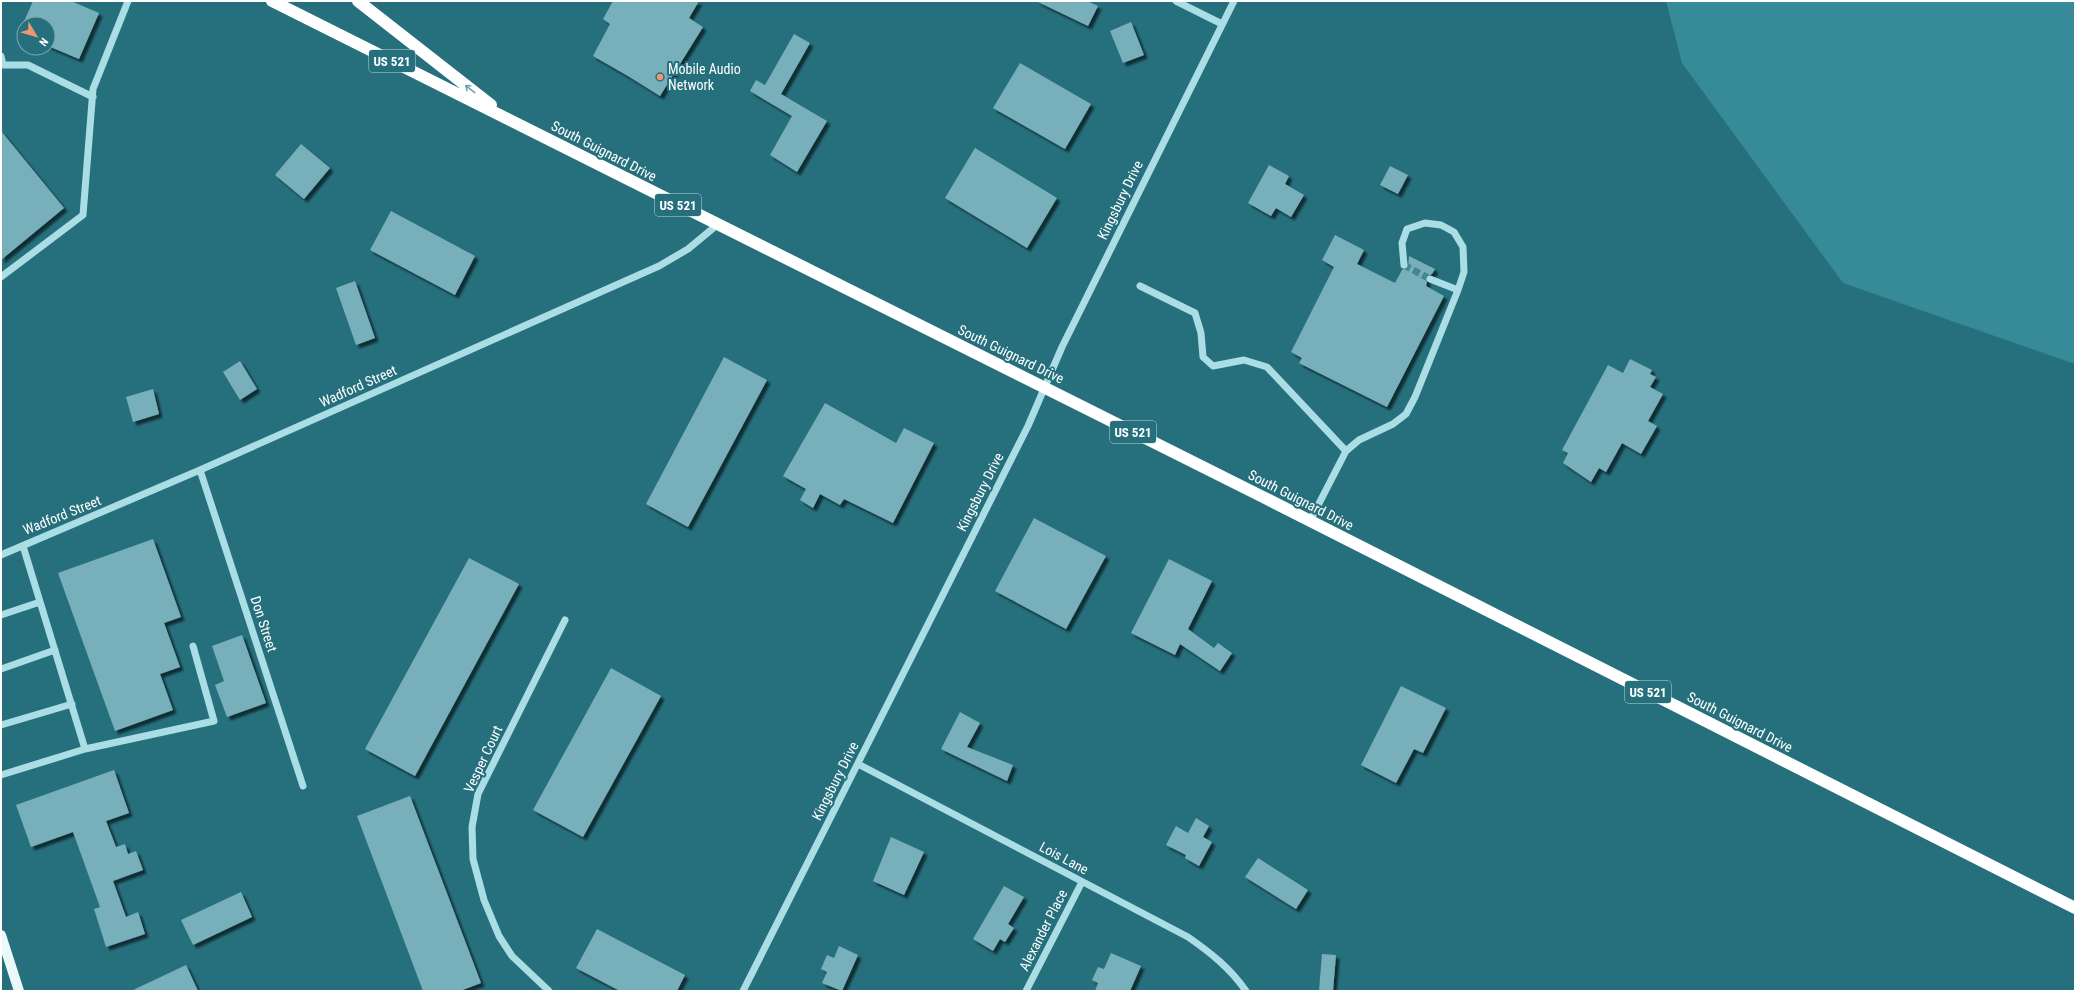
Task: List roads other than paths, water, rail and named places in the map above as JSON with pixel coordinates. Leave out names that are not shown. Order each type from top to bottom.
[{"type":"highway","name":"US 521","points":[[272,1],[512,121]]},
{"type":"highway","points":[[358,1],[512,121]]},
{"type":"highway","name":"South Guignard Drive","points":[[512,121],[717,225],[1045,387],[2075,908]]},
{"type":"main road","points":[[1,935],[19,991]]},
{"type":"street","points":[[1,277],[83,215],[93,89],[128,1]]},
{"type":"street","points":[[1176,1],[1222,24]]},
{"type":"street","name":"Kingsbury Drive","points":[[743,991],[1028,426],[1062,347],[1234,1]]},
{"type":"street","points":[[1,56],[2,65],[28,66],[92,97]]},
{"type":"street","points":[[1310,521],[1346,451],[1359,440],[1393,424],[1406,414],[1416,397],[1464,272],[1463,247],[1454,232],[1442,225],[1424,223],[1408,229],[1402,243],[1404,265]]},
{"type":"street","name":"Wadford Street","points":[[1,554],[200,470],[659,266],[688,250],[717,225]]},
{"type":"street","points":[[1430,279],[1458,290]]},
{"type":"street","points":[[1140,286],[1195,313],[1201,333],[1203,357],[1213,366],[1244,360],[1267,367],[1346,451]]},
{"type":"street","name":"Don Street","points":[[200,470],[302,786]]},
{"type":"street","points":[[23,546],[85,749]]},
{"type":"street","points":[[1,615],[40,602]]},
{"type":"street","name":"Vesper Court","points":[[550,991],[512,956],[499,936],[484,900],[473,859],[472,827],[478,794],[565,620]]},
{"type":"street","points":[[1,775],[85,749],[214,721],[193,646]]},
{"type":"street","points":[[1,669],[55,650]]},
{"type":"street","points":[[1,725],[72,704]]},
{"type":"street","name":"Lois Lane","points":[[858,764],[1082,882],[1161,921],[1214,955],[1233,973],[1246,991]]},
{"type":"street","name":"Alexander Place","points":[[1026,991],[1082,882]]},
{"type":"tunnel","points":[[1404,265],[1430,279]]},
{"type":"place","name":"Mobile Audio Network","points":[[660,77]]}]
